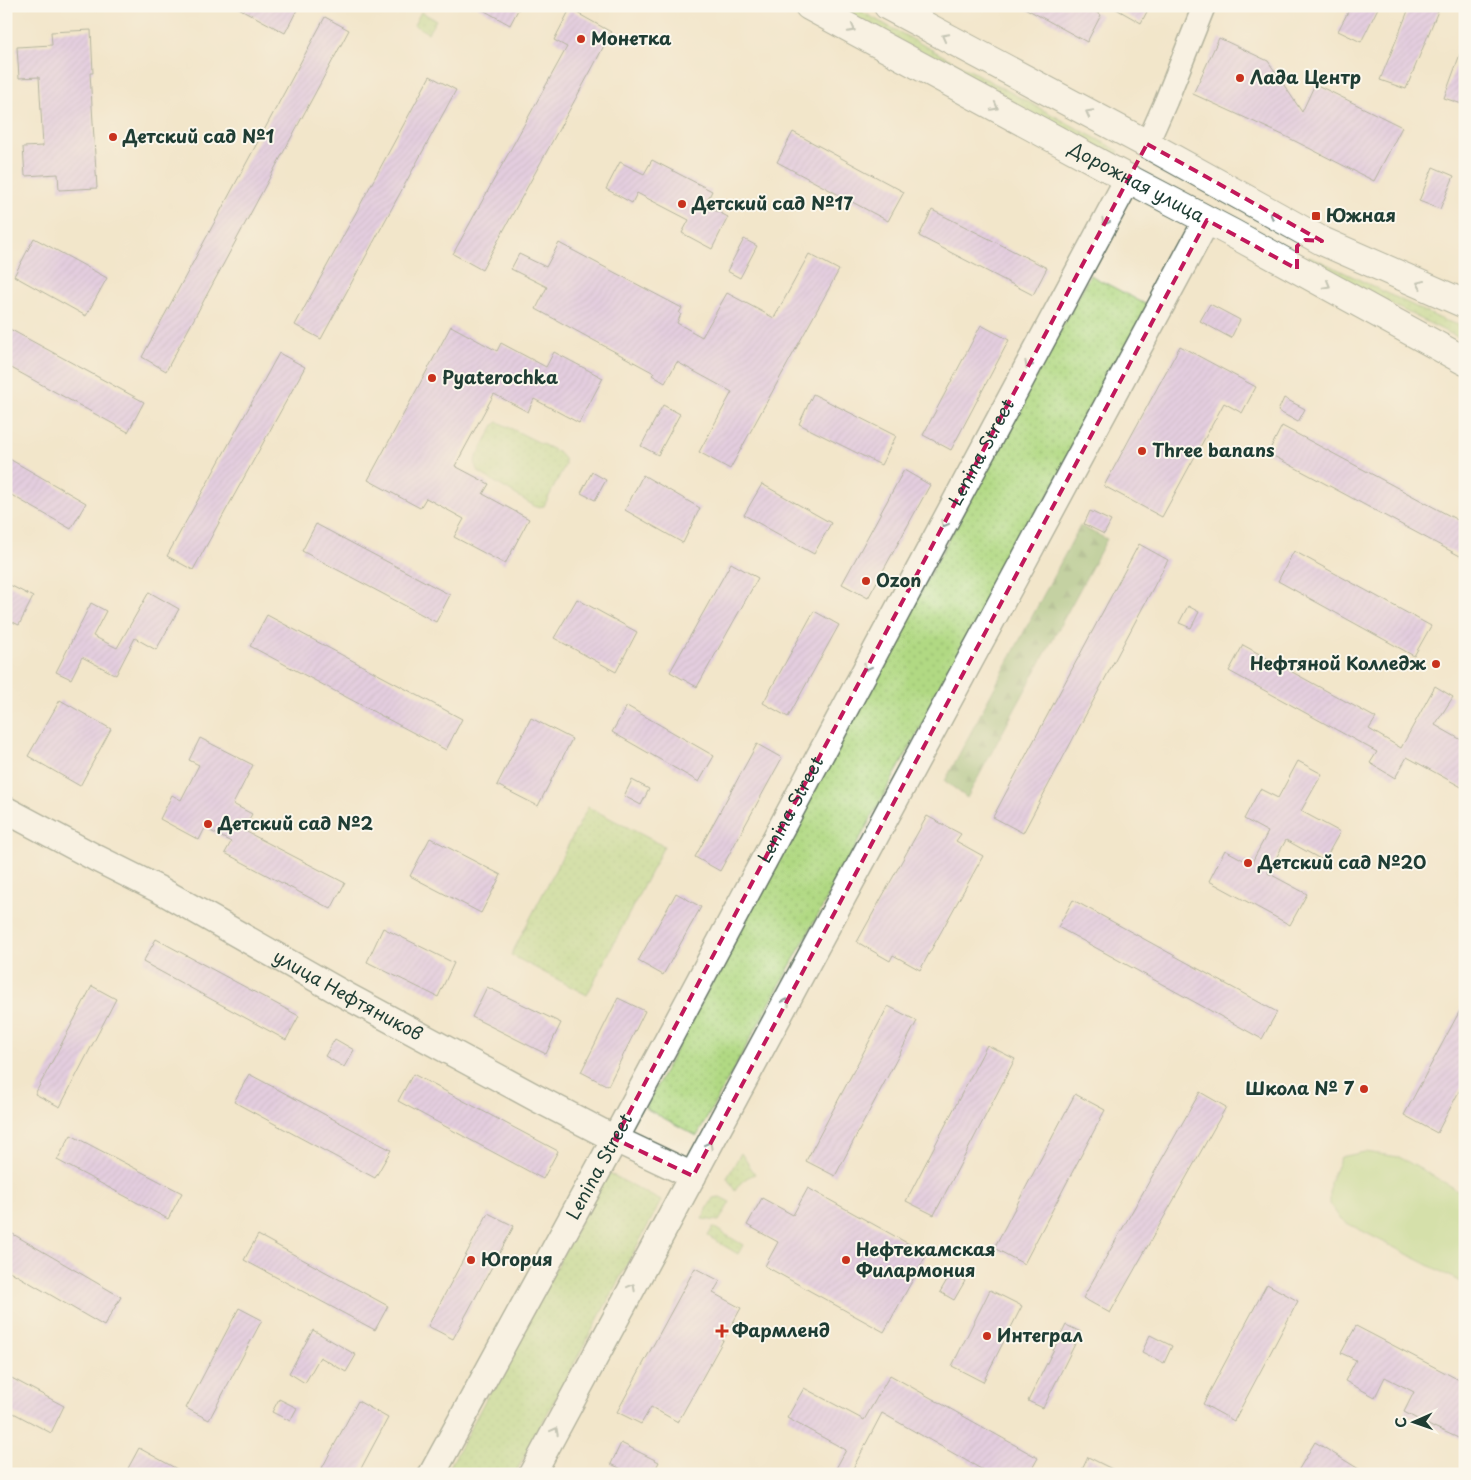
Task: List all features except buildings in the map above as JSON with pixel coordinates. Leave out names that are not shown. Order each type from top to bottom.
[{"type":"main road","name":"Дорожная улица","points":[[809,6],[1465,361]]},
{"type":"main road","name":"Дорожная улица","points":[[888,6],[1147,144],[1322,241],[1465,304]]},
{"type":"main road","name":"Lenina Street","points":[[432,1474],[615,1139],[1147,144]]},
{"type":"main road","points":[[532,1474],[1224,188]]},
{"type":"main road","points":[[1297,269],[1294,259],[1297,246],[1305,240],[1322,241]]},
{"type":"main road","name":"улица Нефтяников","points":[[6,810],[89,855],[162,891],[347,996],[538,1099],[615,1139],[693,1176]]},
{"type":"street","points":[[1147,144],[1204,6]]},
{"type":"highlighted area","points":[[1147,144],[1322,241],[1305,240],[1297,246],[1297,269],[1207,220],[693,1176],[615,1139],[631,1108]]},
{"type":"green space","points":[[835,6],[851,6],[1119,151],[1115,158]]},
{"type":"green space","points":[[421,12],[436,20],[428,33],[414,25]]},
{"type":"green space","points":[[1310,256],[1443,320],[1465,327],[1465,341],[1306,262],[1305,258]]},
{"type":"green space","points":[[1090,275],[1151,307],[697,1136],[645,1108]]},
{"type":"green space","points":[[498,422],[558,452],[565,460],[565,465],[544,506],[536,507],[480,473],[476,468],[475,460],[494,425]]},
{"type":"green space","points":[[1080,526],[1107,539],[967,798],[945,781]]},
{"type":"green space","points":[[588,807],[664,846],[587,995],[511,955]]},
{"type":"green space","points":[[1365,1152],[1399,1157],[1465,1194],[1465,1284],[1341,1220],[1330,1204],[1330,1182],[1341,1157]]},
{"type":"green space","points":[[741,1153],[755,1174],[744,1180],[735,1191],[727,1178]]},
{"type":"green space","points":[[607,1172],[661,1201],[515,1474],[446,1474]]},
{"type":"green space","points":[[720,1197],[730,1202],[719,1221],[702,1219],[713,1198]]},
{"type":"green space","points":[[713,1227],[743,1245],[738,1254],[708,1236]]},
{"type":"place","name":"Монетка","points":[[581,39]]},
{"type":"place","name":"Лада Центр","points":[[1240,78]]},
{"type":"place","name":"Детский сад №1","points":[[113,137]]},
{"type":"place","name":"Детский сад №17","points":[[682,204]]},
{"type":"place","name":"Южная","points":[[1316,216]]},
{"type":"place","name":"Pyaterochka","points":[[432,378]]},
{"type":"place","name":"Three banans","points":[[1142,451]]},
{"type":"place","name":"Ozon","points":[[866,581]]},
{"type":"place","name":"Нефтяной Колледж","points":[[1436,664]]},
{"type":"place","name":"Детский сад №2","points":[[208,824]]},
{"type":"place","name":"Детский сад №20","points":[[1248,863]]},
{"type":"place","name":"Школа № 7","points":[[1364,1089]]},
{"type":"place","name":"Югория","points":[[471,1260]]},
{"type":"place","name":"Нефтекамская Филармония","points":[[846,1260]]},
{"type":"place","name":"Фармленд","points":[[722,1331]]},
{"type":"place","name":"Интеграл","points":[[987,1336]]}]
